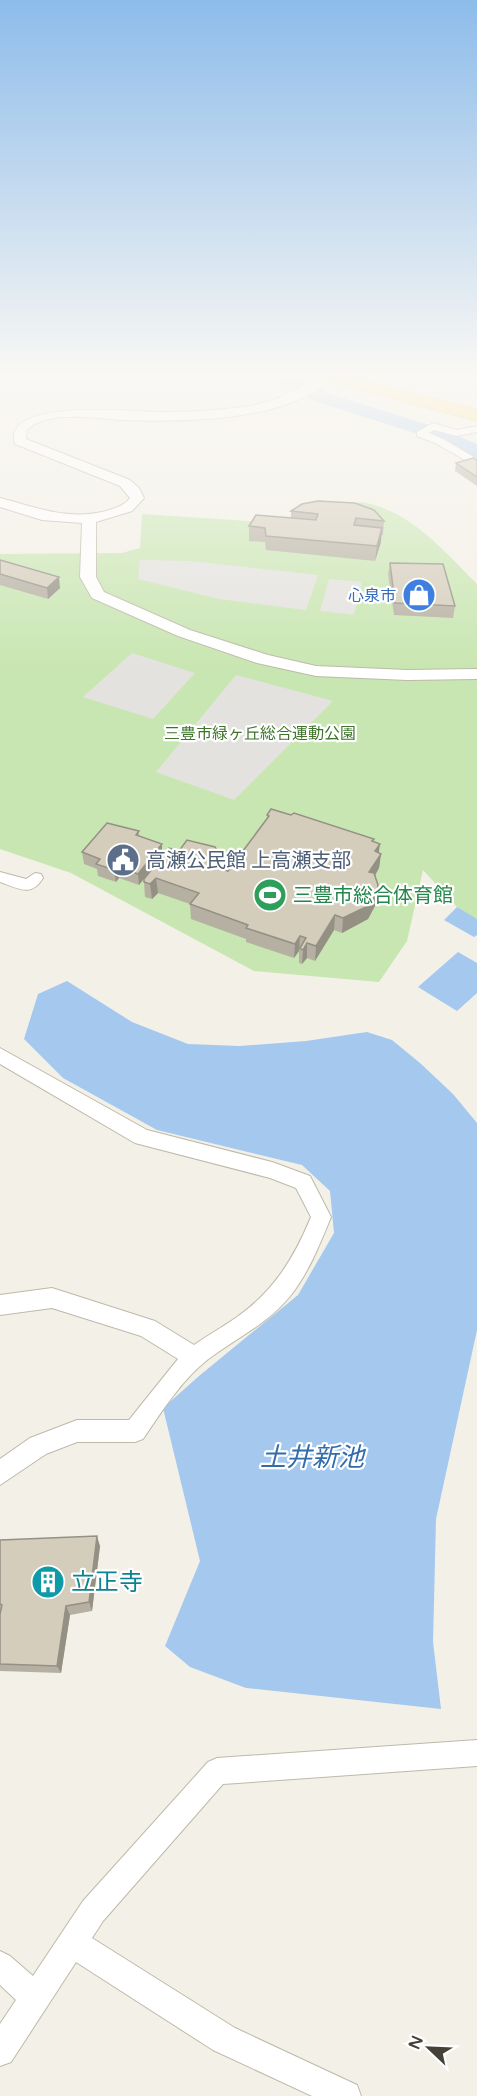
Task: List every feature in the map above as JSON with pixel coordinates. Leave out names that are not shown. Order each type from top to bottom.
[{"type":"street","points":[[0,502],[40,515],[79,520],[124,510],[134,504],[137,498],[134,490],[106,475]]},
{"type":"street","points":[[89,519],[88,577],[98,595],[154,621],[263,659],[316,671],[407,675],[477,674]]},
{"type":"street","points":[[0,877],[29,885],[35,878]]},
{"type":"street","points":[[0,1055],[142,1137],[272,1170],[303,1182],[321,1217],[304,1257],[288,1285],[247,1322],[195,1357],[167,1388],[135,1431],[77,1431],[38,1446],[0,1473]]},
{"type":"street","points":[[0,1305],[52,1298],[147,1328],[195,1357]]},
{"type":"street","points":[[0,2051],[93,1911],[217,1771],[477,1753]]},
{"type":"street","points":[[71,1942],[224,2038],[346,2096]]},
{"type":"street","points":[[0,1966],[35,1997]]},
{"type":"green space","name":"三豊市緑ヶ丘総合運動公園","points":[[360,502],[377,506],[409,522],[438,545],[477,584],[477,929],[423,870],[407,941],[379,982],[254,971],[71,873],[0,849],[0,554],[122,553],[140,548],[142,514],[248,521],[289,521]]},
{"type":"shaded area","points":[[140,560],[191,561],[318,575],[306,610],[219,599],[138,579]]},
{"type":"shaded area","points":[[329,579],[362,582],[354,615],[320,611]]},
{"type":"shaded area","points":[[132,653],[195,673],[153,719],[83,697]]},
{"type":"shaded area","points":[[236,675],[333,701],[234,800],[156,772]]},
{"type":"water","points":[[457,907],[477,919],[477,935],[474,937],[444,920]]},
{"type":"water","points":[[458,952],[477,963],[477,993],[457,1011],[418,987]]},
{"type":"water","name":"土井新池","points":[[67,981],[132,1022],[188,1044],[239,1046],[306,1041],[367,1032],[392,1040],[453,1094],[477,1123],[477,1330],[436,1519],[433,1642],[441,1709],[246,1688],[190,1667],[165,1646],[200,1561],[163,1408],[298,1295],[334,1233],[330,1191],[302,1165],[157,1130],[63,1078],[24,1039],[38,994]]},
{"type":"building","points":[[318,501],[355,503],[374,510],[384,521],[356,518],[354,525],[382,528],[377,546],[266,536],[265,528],[249,526],[256,515],[316,520],[318,514],[291,511],[302,504]]},
{"type":"building","points":[[0,560],[59,577],[47,588],[0,574]]},
{"type":"building","name":"心泉市","points":[[390,563],[443,564],[455,606],[395,603]]},
{"type":"building","name":"三豊市総合体育館","points":[[271,809],[291,815],[294,813],[374,839],[372,841],[380,844],[375,851],[381,854],[369,872],[374,873],[378,885],[370,905],[343,918],[335,915],[316,946],[307,943],[303,950],[300,948],[306,938],[300,936],[295,944],[246,928],[248,925],[190,904],[199,893],[156,878],[150,884],[144,882],[169,848],[179,851],[187,840],[215,847],[218,852],[209,864],[228,871],[269,816],[267,815]]},
{"type":"building","name":"高瀬公民館 上高瀬支部","points":[[107,823],[139,831],[136,835],[162,844],[138,874],[118,866],[114,870],[96,864],[100,859],[82,852]]},
{"type":"building","name":"立正寺","points":[[97,1536],[89,1602],[66,1606],[57,1666],[0,1664],[2,1605],[0,1604],[0,1540]]},
{"type":"place","name":"心泉市","points":[[419,595]]},
{"type":"place","name":"高瀬公民館 上高瀬支部","points":[[123,860]]},
{"type":"place","name":"三豊市総合体育館","points":[[270,895]]},
{"type":"place","name":"立正寺","points":[[48,1582]]}]
